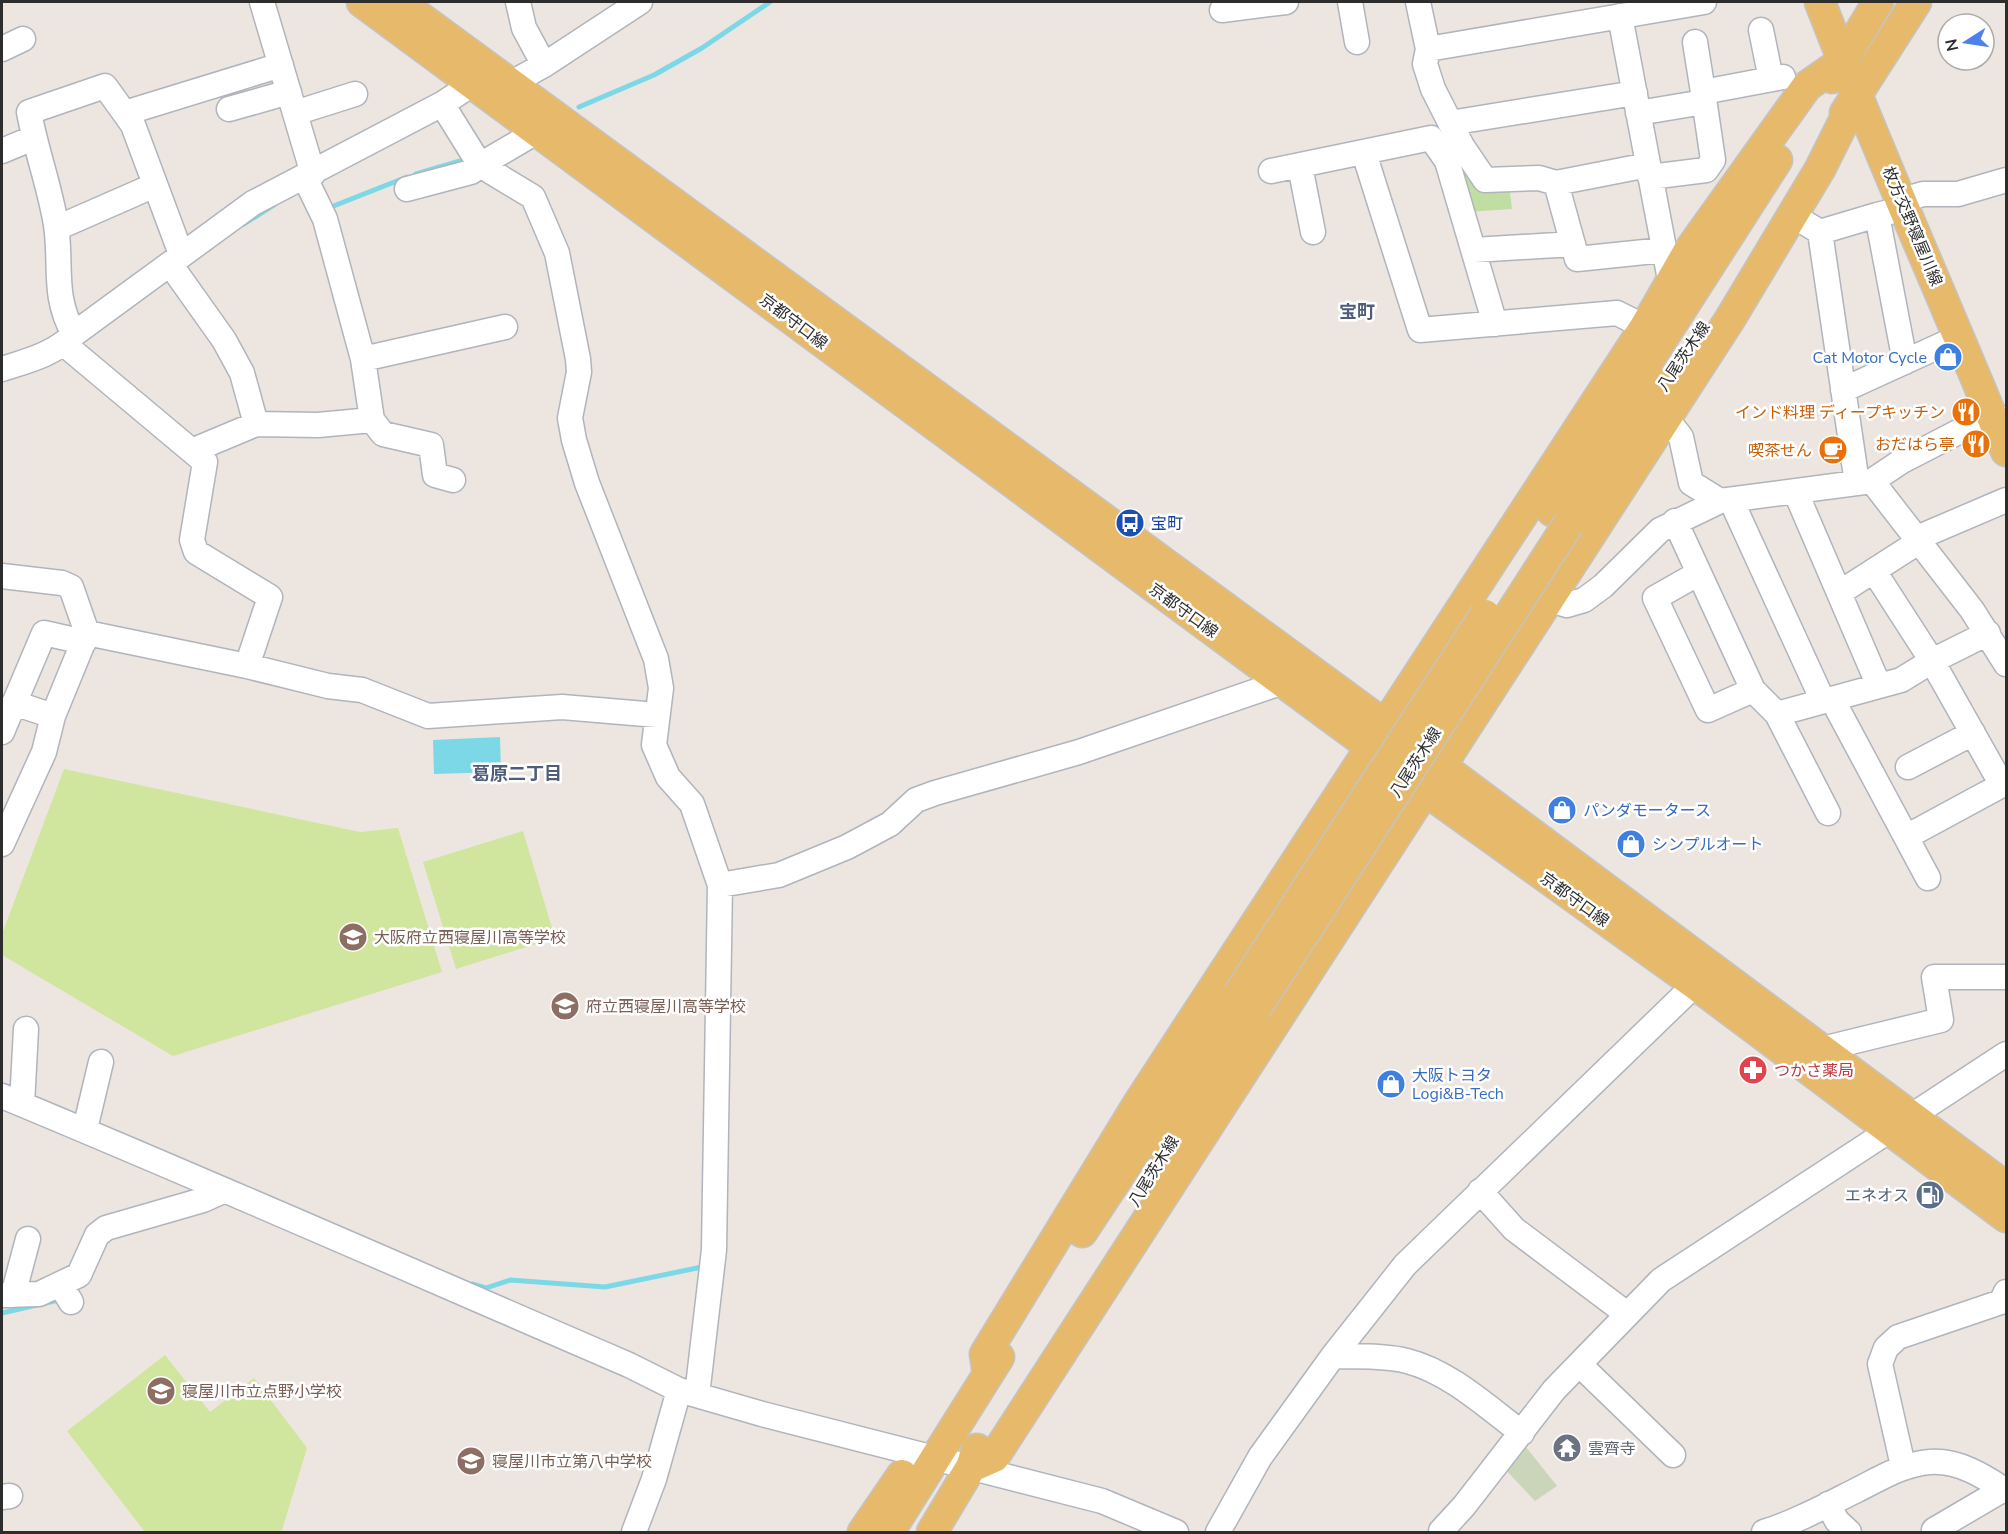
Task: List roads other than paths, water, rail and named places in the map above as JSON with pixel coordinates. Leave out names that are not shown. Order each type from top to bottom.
[{"type":"main road","name":"京都守口線","points":[[362,2],[491,87],[1378,736],[1426,791],[1704,976],[1822,1049],[2007,1217]]},
{"type":"main road","name":"京都守口線","points":[[399,2],[538,131],[1283,682],[1378,736],[1441,766],[1704,976],[1901,1123],[2007,1187]]},
{"type":"main road","name":"枚方交野寝屋川線","points":[[1820,2],[1856,97],[1904,204],[1959,337],[2001,420],[2007,451]]},
{"type":"main road","name":"八尾茨木線","points":[[932,1533],[971,1467],[976,1451],[1247,1001],[1560,517],[1878,2]]},
{"type":"main road","name":"八尾茨木線","points":[[1560,517],[1755,251],[1916,2]]},
{"type":"main road","points":[[988,1374],[985,1354],[1043,1256],[1138,1104],[1645,327],[1688,252],[1807,86],[1843,61]]},
{"type":"main road","points":[[971,1467],[994,1457],[1426,791],[1547,599],[1730,319],[1820,169],[1856,97]]},
{"type":"main road","name":"八尾茨木線","points":[[889,1533],[988,1374],[1247,1001]]},
{"type":"main road","points":[[863,1533],[908,1466],[936,1459]]},
{"type":"street","points":[[262,2],[292,102],[309,176],[325,219],[363,359],[372,420],[383,434],[431,445],[435,475],[453,480]]},
{"type":"street","points":[[518,2],[524,28],[544,65]]},
{"type":"street","points":[[2,369],[30,360],[69,339],[253,203],[309,176],[442,104],[544,65],[640,2]]},
{"type":"street","points":[[1222,10],[1286,2]]},
{"type":"street","points":[[1350,2],[1357,42]]},
{"type":"street","points":[[1418,2],[1428,49],[1425,64],[1433,90],[1452,128],[1485,180],[1539,178],[1556,183],[1649,171],[1706,170],[1713,160],[1695,42]]},
{"type":"street","points":[[1428,49],[1704,2]]},
{"type":"street","points":[[1620,16],[1671,285]]},
{"type":"street","points":[[1271,171],[1431,138],[1452,128],[1636,103],[1704,97],[1777,78],[1761,30]]},
{"type":"street","points":[[125,113],[281,65]]},
{"type":"street","points":[[246,666],[270,597],[196,552],[192,540],[205,462],[69,339],[59,292],[57,228],[33,138],[29,112],[105,86],[125,113],[133,125],[155,185],[175,259],[229,348],[242,374],[256,424]]},
{"type":"street","points":[[229,109],[355,94]]},
{"type":"street","points":[[442,104],[480,165],[533,197],[558,253],[578,359],[579,372],[570,418],[574,440],[587,483],[656,659],[661,680],[651,714],[654,745],[668,777],[692,804],[720,885],[714,1250],[688,1392],[634,1533]]},
{"type":"street","points":[[407,189],[471,172],[538,131]]},
{"type":"street","points":[[2,151],[33,138]]},
{"type":"street","points":[[1431,138],[1447,161],[1495,324]]},
{"type":"street","points":[[1364,153],[1420,330],[1617,313],[1645,327]]},
{"type":"street","points":[[1300,166],[1313,232]]},
{"type":"street","points":[[1820,232],[1877,215],[1923,194],[1958,194],[2007,180]]},
{"type":"street","points":[[1556,183],[1577,258],[1664,250]]},
{"type":"street","points":[[57,228],[155,185]]},
{"type":"street","points":[[1792,214],[1820,232],[1843,390],[1864,482],[1918,540],[1988,633],[2007,664]]},
{"type":"street","points":[[1877,215],[1905,362]]},
{"type":"street","points":[[1474,250],[1573,244]]},
{"type":"street","points":[[363,359],[505,327]]},
{"type":"street","points":[[1843,390],[1959,337]]},
{"type":"street","points":[[1666,418],[1681,437],[1691,483],[1725,500],[1828,700],[1928,878]]},
{"type":"street","points":[[194,450],[256,424],[318,425],[372,420]]},
{"type":"street","points":[[1547,599],[1567,605],[1584,600],[1604,586],[1660,530],[1675,521],[1725,500],[1796,493],[1864,482],[1964,429],[2001,420]]},
{"type":"street","points":[[1796,493],[1879,686]]},
{"type":"street","points":[[1839,593],[1918,540],[2007,500]]},
{"type":"street","points":[[1675,521],[1754,690],[1777,714],[1828,813]]},
{"type":"street","points":[[1874,571],[1932,660],[2004,788],[1906,837]]},
{"type":"street","points":[[1699,573],[1655,598],[1708,710],[1754,690]]},
{"type":"street","points":[[2,576],[62,582],[71,587],[86,638],[53,716],[44,752],[2,844]]},
{"type":"street","points":[[2,732],[44,633],[86,638],[246,666],[328,686],[362,690],[428,716],[562,707],[651,714]]},
{"type":"street","points":[[1777,714],[1901,680],[1932,660],[1988,633]]},
{"type":"street","points":[[720,885],[779,875],[847,847],[890,824],[916,800],[935,793],[1079,752],[1283,682]]},
{"type":"street","points":[[14,703],[53,716]]},
{"type":"street","points":[[1908,767],[1973,733]]},
{"type":"street","points":[[1218,1533],[1260,1457],[1333,1356],[1405,1265],[1704,976]]},
{"type":"street","points":[[1822,1049],[1941,1020],[1935,977],[2007,977]]},
{"type":"street","points":[[26,1029],[12,1100],[85,1129],[688,1392],[1102,1501],[1176,1533]]},
{"type":"street","points":[[1442,1533],[1441,1531],[1522,1433],[1554,1390],[1662,1280],[2007,1054]]},
{"type":"street","points":[[85,1129],[101,1062]]},
{"type":"street","points":[[28,1239],[7,1295],[64,1292],[79,1275],[97,1235],[106,1228],[203,1200],[223,1191]]},
{"type":"street","points":[[1480,1191],[1514,1229],[1627,1314]]},
{"type":"street","points":[[1903,1466],[1881,1364],[1886,1348],[1898,1337],[2001,1302],[2007,1292]]},
{"type":"street","points":[[1333,1356],[1406,1360],[1428,1369],[1460,1388],[1522,1433]]},
{"type":"street","points":[[1580,1365],[1673,1455]]},
{"type":"street","points":[[1764,1533],[1903,1466],[1931,1461],[1954,1464],[1975,1472],[2005,1490],[1934,1530]]},
{"type":"street","points":[[1828,1504],[1837,1521],[1849,1533]]},
{"type":"water","points":[[500,737],[501,772],[434,774],[433,740]]},
{"type":"waterway","points":[[579,107],[654,75],[702,48],[770,2]]},
{"type":"waterway","points":[[416,174],[460,161],[466,162]]},
{"type":"waterway","points":[[326,209],[407,177]]},
{"type":"waterway","points":[[244,224],[274,205]]},
{"type":"waterway","points":[[472,1284],[486,1288],[510,1280],[605,1287],[702,1267],[702,1264]]},
{"type":"waterway","points":[[2,1313],[63,1299]]},
{"type":"place","name":"Cat Motor Cycle","points":[[1948,357]]},
{"type":"place","name":"インド料理 ディープキッチン","points":[[1966,412]]},
{"type":"place","name":"おだはら亭","points":[[1976,444]]},
{"type":"place","name":"喫茶せん","points":[[1833,450]]},
{"type":"place","name":"宝町","points":[[1130,523]]},
{"type":"place","name":"パンダモータース","points":[[1562,810]]},
{"type":"place","name":"シンプルオート","points":[[1631,844]]},
{"type":"place","name":"大阪府立西寝屋川高等学校","points":[[353,937]]},
{"type":"place","name":"府立西寝屋川高等学校","points":[[565,1006]]},
{"type":"place","name":"つかさ薬局","points":[[1753,1070]]},
{"type":"place","name":"大阪トヨタ Logi&B-Tech","points":[[1391,1084]]},
{"type":"place","name":"エネオス","points":[[1930,1195]]},
{"type":"place","name":"寝屋川市立点野小学校","points":[[161,1391]]},
{"type":"place","name":"雲齊寺","points":[[1567,1448]]},
{"type":"place","name":"寝屋川市立第八中学校","points":[[471,1461]]},
{"type":"district","name":"宝町","points":[[1357,312]]},
{"type":"district","name":"葛原二丁目","points":[[517,774]]}]
